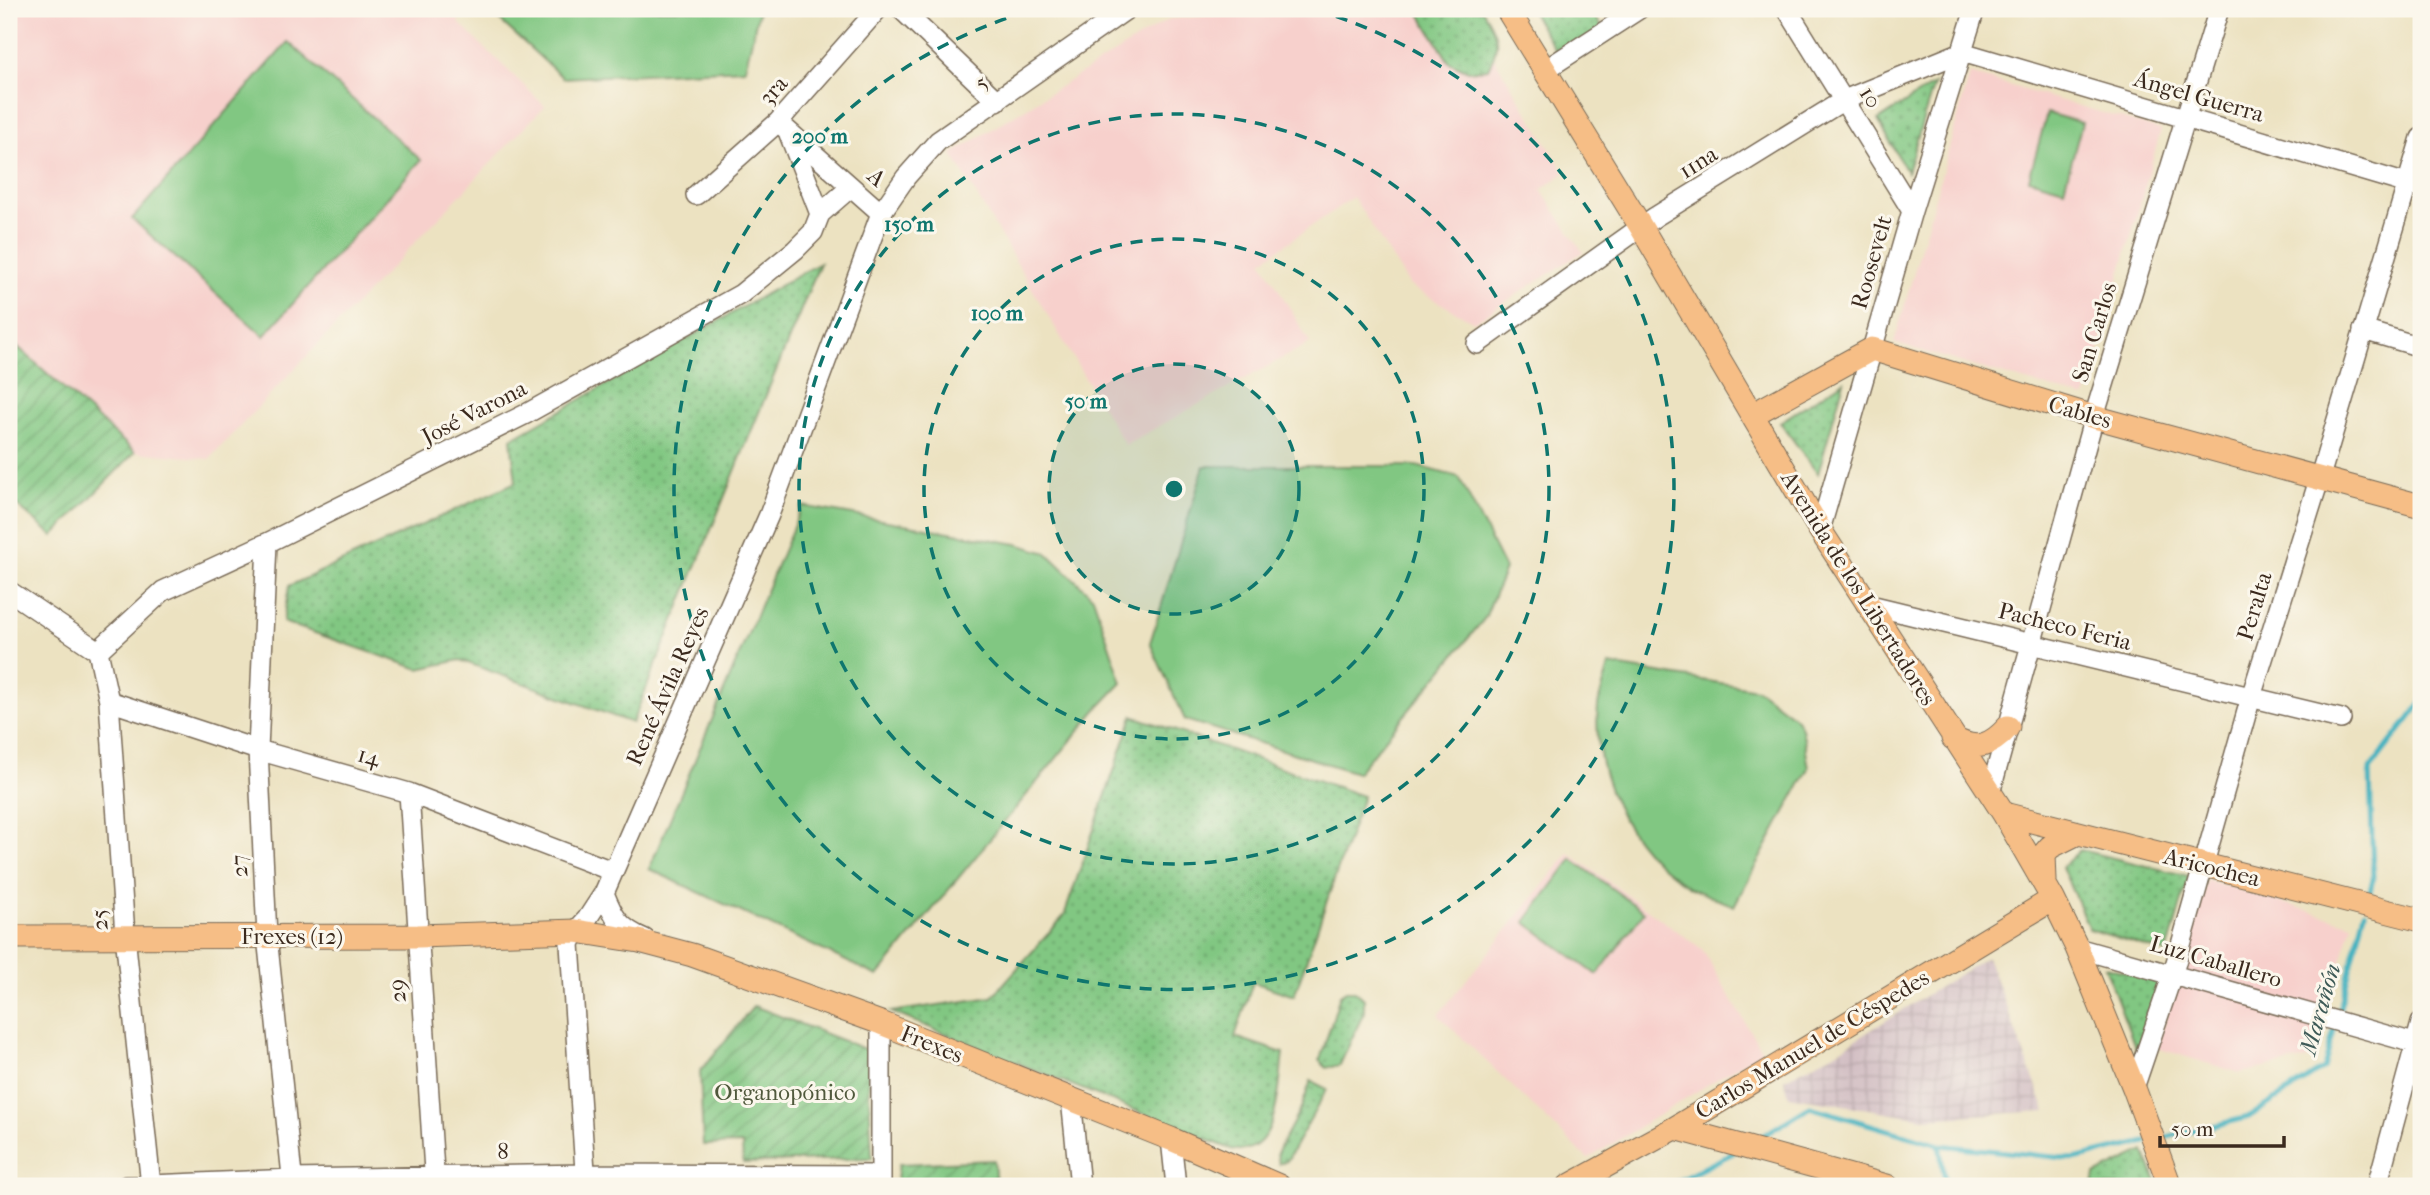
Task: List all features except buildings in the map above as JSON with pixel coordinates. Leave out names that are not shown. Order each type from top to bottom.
[{"type":"main road","name":"Avenida de los Libertadores","points":[[1507,9],[1641,227],[1819,530],[2004,814],[2049,891],[2077,948],[2169,1182]]},
{"type":"main road","name":"Cables","points":[[1872,349],[2094,417],[2421,506]]},
{"type":"main road","points":[[1752,415],[1872,349]]},
{"type":"main road","points":[[1953,738],[1966,746],[1979,746],[1993,741],[2008,727]]},
{"type":"main road","name":"Aricochea","points":[[2004,814],[2412,917]]},
{"type":"main road","points":[[2049,891],[2044,854],[2050,847],[2078,832]]},
{"type":"main road","name":"Carlos Manuel de Céspedes","points":[[1569,1186],[1675,1128],[2049,891]]},
{"type":"main road","name":"Frexes (12)","points":[[9,937],[418,936],[576,931]]},
{"type":"main road","name":"Frexes","points":[[576,931],[665,947],[881,1023],[1171,1139],[1279,1186]]},
{"type":"main road","points":[[1718,1140],[1723,1098]]},
{"type":"main road","points":[[1675,1128],[1780,1157],[1837,1180],[1887,1186]]},
{"type":"street","name":"3ra","points":[[696,195],[782,126],[878,9]]},
{"type":"street","points":[[901,9],[997,101]]},
{"type":"street","name":"5","points":[[881,213],[906,177],[938,141],[1127,9]]},
{"type":"street","points":[[1545,70],[1639,9]]},
{"type":"street","name":"10","points":[[1787,9],[1912,211]]},
{"type":"street","name":"Roosevelt","points":[[1819,530],[1912,211],[1975,9]]},
{"type":"street","name":"San Carlos","points":[[1990,793],[2094,417],[2219,9]]},
{"type":"street","name":"11na","points":[[1477,344],[1641,227],[1844,100],[1962,52]]},
{"type":"street","name":"Ángel Guerra","points":[[1962,52],[2414,186]]},
{"type":"street","name":"A","points":[[782,126],[881,213]]},
{"type":"street","points":[[782,126],[820,214]]},
{"type":"street","name":"Peralta","points":[[2134,1088],[2173,974],[2252,697],[2363,330],[2414,186],[2421,138]]},
{"type":"street","name":"José Varona","points":[[97,651],[163,591],[267,543],[526,415],[741,294],[795,250],[813,232],[820,214],[850,187]]},
{"type":"street","name":"René Ávila Reyes","points":[[585,1180],[570,944],[576,931],[604,893],[769,515],[881,213]]},
{"type":"street","points":[[2363,330],[2421,347]]},
{"type":"street","name":"27","points":[[267,543],[258,750],[267,936],[293,1182]]},
{"type":"street","points":[[9,591],[97,651]]},
{"type":"street","name":"Pacheco Feria","points":[[1867,604],[2341,719]]},
{"type":"street","name":"25","points":[[97,651],[109,701],[125,935],[151,1185]]},
{"type":"street","name":"14","points":[[109,701],[258,750],[409,793],[612,871]]},
{"type":"street","name":"29","points":[[409,793],[434,1182]]},
{"type":"street","points":[[604,893],[613,915],[626,931],[665,947]]},
{"type":"street","name":"Luz Caballero","points":[[2077,948],[2419,1044]]},
{"type":"street","points":[[881,1023],[881,1181]]},
{"type":"street","points":[[2376,1186],[2419,1044],[2421,1023]]},
{"type":"street","points":[[1070,1099],[1080,1186]]},
{"type":"street","points":[[1171,1139],[1176,1186]]},
{"type":"street","name":"8","points":[[126,1186],[585,1180],[881,1181]]},
{"type":"shaded area","points":[[9,9],[456,9],[459,23],[545,106],[209,459],[135,452],[9,339]]},
{"type":"shaded area","points":[[1250,9],[1464,9],[1565,173],[1541,190],[1583,252],[1474,322],[1410,286],[1353,197],[1262,261],[1310,343],[1125,445],[952,154],[1169,19],[1241,13]]},
{"type":"shaded area","points":[[1970,74],[2161,130],[2085,398],[1894,343]]},
{"type":"shaded area","points":[[1569,853],[1702,949],[1762,1051],[1588,1159],[1438,1015]]},
{"type":"shaded area","points":[[2207,880],[2352,924],[2312,1058],[2240,1073],[2157,1048]]},
{"type":"shaded area","points":[[1987,957],[2046,1111],[1923,1118],[1789,1096],[1784,1079],[1833,1054]]},
{"type":"green space","points":[[493,9],[759,9],[745,69],[563,78],[493,14]]},
{"type":"green space","points":[[1417,9],[1482,9],[1496,38],[1495,51],[1488,69],[1468,71],[1449,62]]},
{"type":"green space","points":[[1530,9],[1591,9],[1606,35],[1562,61]]},
{"type":"green space","points":[[288,42],[421,160],[264,336],[132,219]]},
{"type":"green space","points":[[1934,84],[1907,172],[1878,120]]},
{"type":"green space","points":[[2047,113],[2082,123],[2064,189],[2029,179]]},
{"type":"green space","points":[[820,263],[632,723],[460,660],[419,669],[283,622],[289,586],[516,482],[511,439]]},
{"type":"green space","points":[[9,339],[135,452],[53,536],[9,499]]},
{"type":"green space","points":[[1844,381],[1818,474],[1780,422]]},
{"type":"green space","points":[[1204,466],[1416,466],[1459,477],[1505,569],[1485,618],[1357,773],[1185,720],[1150,643]]},
{"type":"green space","points":[[802,506],[1017,544],[1047,553],[1093,597],[1122,683],[1096,710],[878,976],[649,869]]},
{"type":"green space","points":[[1609,665],[1757,689],[1797,719],[1802,728],[1809,768],[1734,906],[1691,888],[1664,868],[1646,850],[1617,807],[1607,783],[1598,732],[1598,706]]},
{"type":"green space","points":[[1133,716],[1363,796],[1294,996],[1253,982],[1235,1037],[1283,1053],[1274,1116],[1259,1143],[1247,1149],[1231,1149],[891,1012],[992,997],[1064,916]]},
{"type":"green space","points":[[2080,850],[2189,876],[2167,953],[2089,929],[2062,867]]},
{"type":"green space","points":[[1572,859],[1644,912],[1597,975],[1525,922]]},
{"type":"green space","points":[[2105,967],[2161,981],[2137,1052]]},
{"type":"green space","points":[[1346,991],[1355,991],[1364,999],[1364,1012],[1340,1065],[1326,1068],[1320,1060],[1340,995]]},
{"type":"green space","name":"Organopónico","points":[[754,1006],[867,1050],[872,1158],[743,1163],[742,1144],[703,1145],[700,1071]]},
{"type":"green space","points":[[1311,1081],[1327,1089],[1287,1161],[1279,1164],[1277,1153],[1301,1108]]},
{"type":"green space","points":[[2144,1151],[2158,1186],[2093,1186],[2095,1175]]},
{"type":"green space","points":[[994,1160],[996,1186],[896,1186],[899,1164]]},
{"type":"waterway","name":"Marañón","points":[[2368,899],[2373,879],[2370,769],[2421,703]]},
{"type":"waterway","name":"Marañón","points":[[2159,1139],[2249,1117],[2324,1068],[2365,912]]},
{"type":"waterway","name":"Marañón","points":[[1754,1141],[1810,1107],[1939,1145],[2074,1159],[2146,1142]]},
{"type":"waterway","name":"Marañón","points":[[1939,1145],[1946,1186]]},
{"type":"waterway","points":[[1668,1186],[1733,1153]]}]
